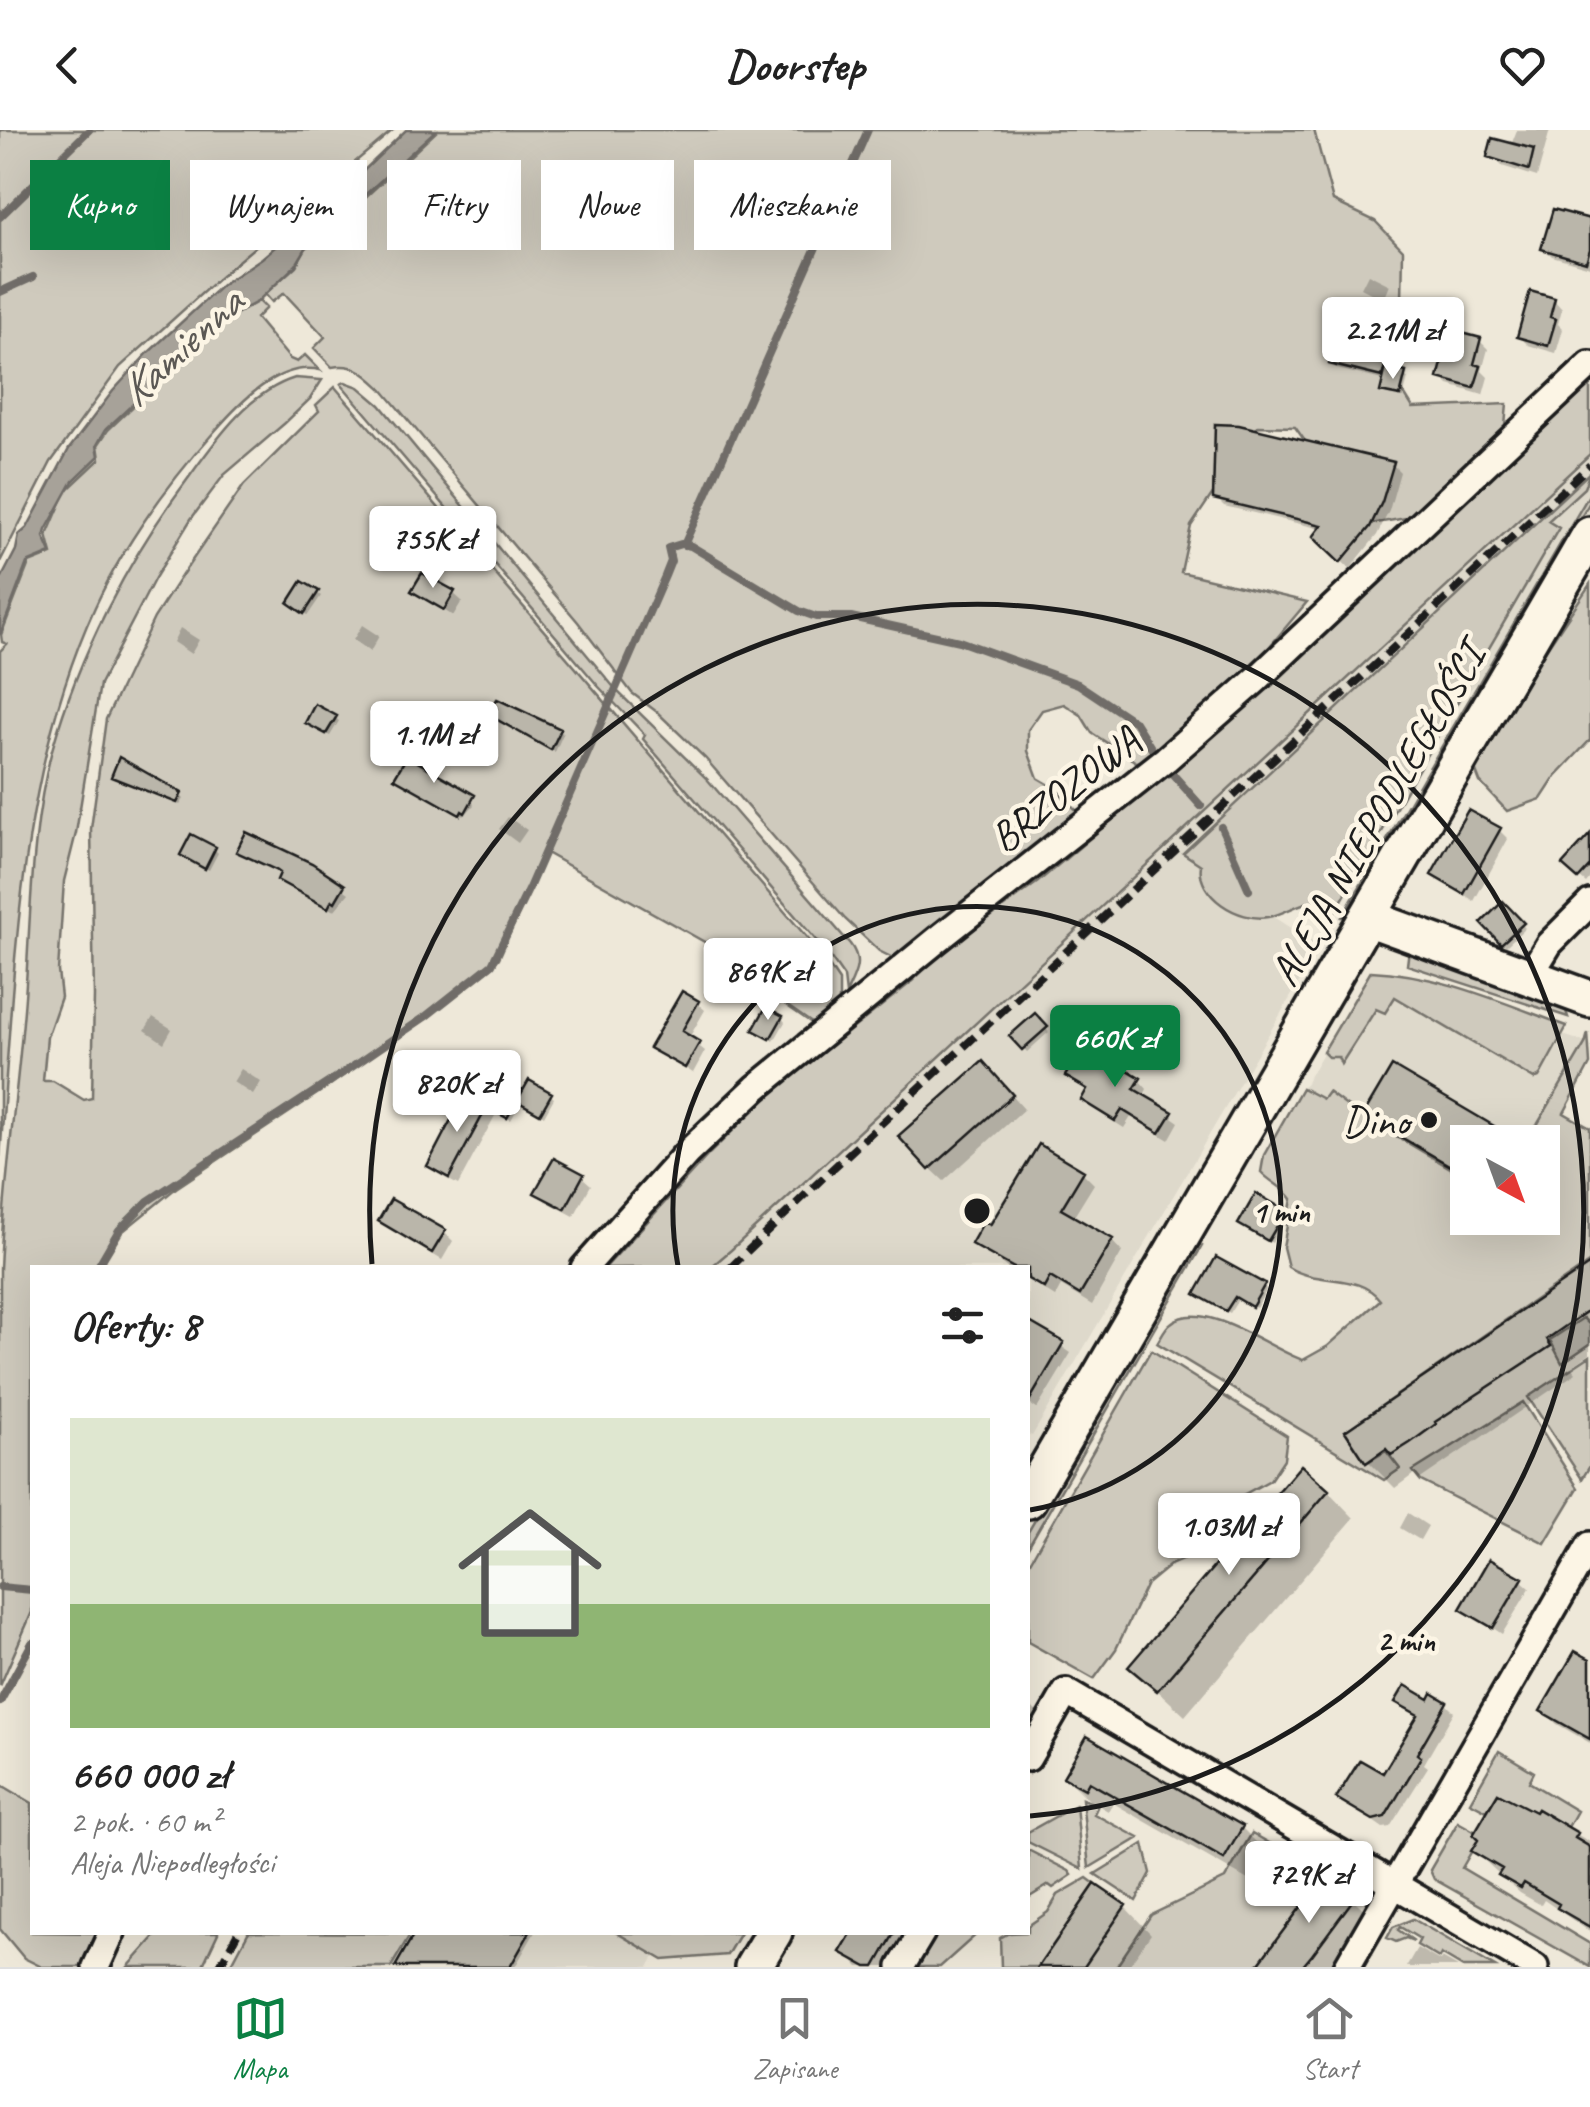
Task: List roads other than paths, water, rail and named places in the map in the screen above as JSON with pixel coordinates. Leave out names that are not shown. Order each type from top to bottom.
[{"type":"street","name":"BRZOZOWA","points":[[587,1265],[686,1153],[756,1088],[1166,759],[1257,679],[1590,366]]},
{"type":"street","name":"ALEJA NIEPODLEGŁOŚCI","points":[[1030,1497],[1590,535]]},
{"type":"street","points":[[1528,977],[1549,944],[1590,903]]},
{"type":"street","points":[[1368,918],[1590,999]]},
{"type":"street","points":[[1347,1967],[1590,1544]]},
{"type":"street","points":[[1030,1755],[1066,1692],[1535,1967]]},
{"type":"street","points":[[96,1967],[111,1935]]},
{"type":"street","points":[[753,1967],[772,1935]]},
{"type":"street","points":[[901,1967],[920,1935]]},
{"type":"water","points":[[406,130],[436,130],[403,160],[387,160],[387,175],[367,193],[367,167]]},
{"type":"water","name":"Kamienna","points":[[271,250],[305,250],[296,265],[257,302],[223,320],[106,429],[97,445],[99,456],[73,481],[46,530],[44,537],[51,553],[27,563],[0,635],[0,581],[19,535],[27,528],[69,449],[148,353],[222,285]]},
{"type":"waterway","points":[[0,217],[89,130]]},
{"type":"waterway","points":[[684,545],[868,130]]},
{"type":"waterway","points":[[0,292],[33,277]]},
{"type":"waterway","points":[[99,1265],[119,1230],[148,1201],[425,1017],[492,964],[665,576],[671,561],[668,548],[691,546],[799,611],[816,617],[851,617],[959,641],[1078,684],[1135,722],[1155,754]]},
{"type":"waterway","points":[[1169,770],[1201,806]]},
{"type":"waterway","points":[[1221,827],[1249,890]]},
{"type":"waterway","points":[[0,1587],[30,1590]]},
{"type":"waterway","points":[[0,1702],[30,1647]]},
{"type":"railway","points":[[733,1265],[1590,465]]},
{"type":"railway","points":[[219,1967],[236,1935]]},
{"type":"place","name":"Dino","points":[[1429,1120]]}]
